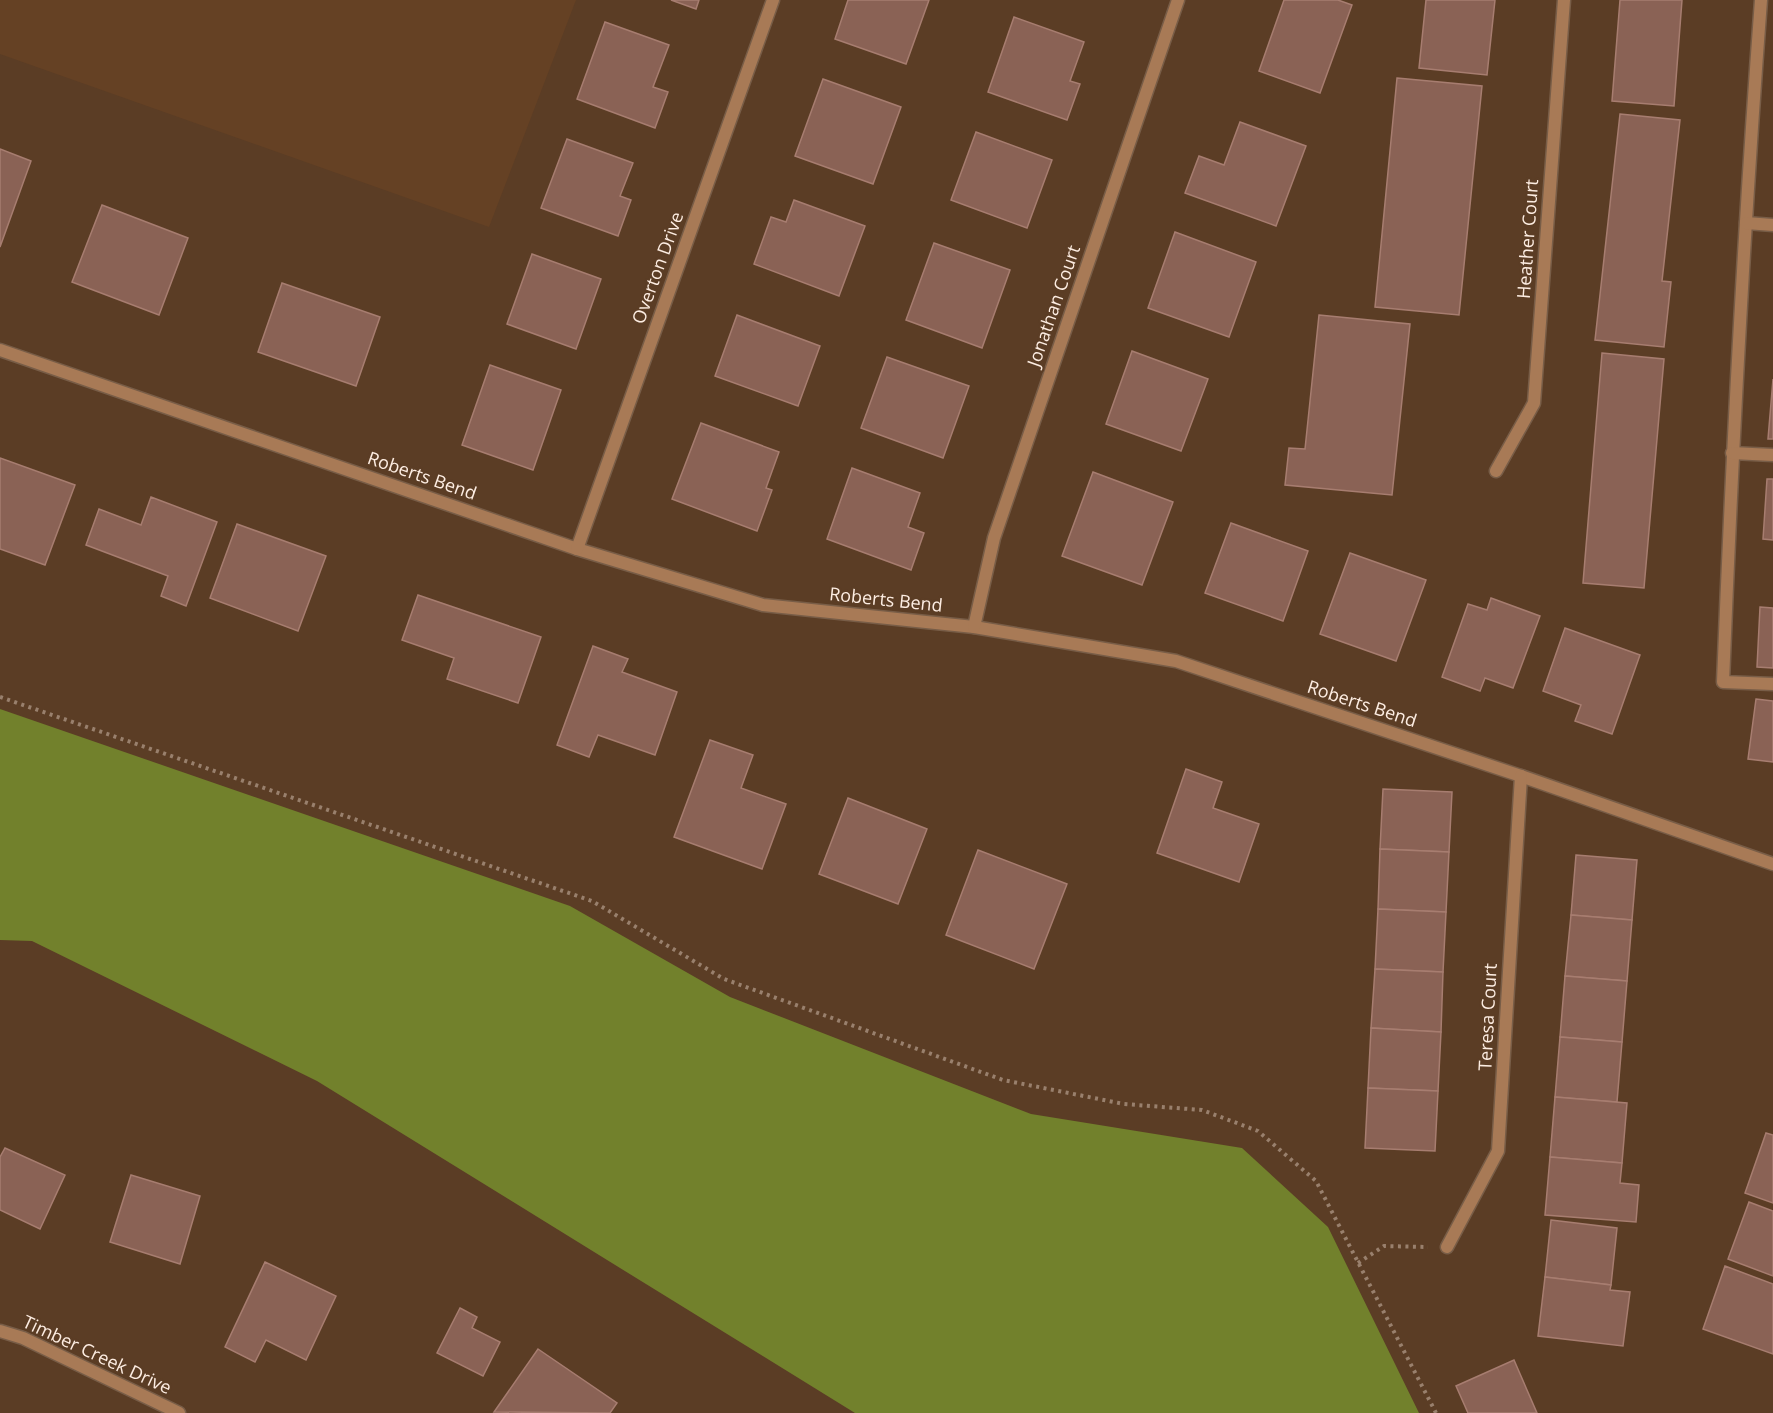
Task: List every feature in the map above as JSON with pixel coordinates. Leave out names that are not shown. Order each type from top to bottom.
[{"type":"street","name":"Overton Drive","points":[[577,549],[773,0]]},
{"type":"street","name":"Jonathan Court","points":[[974,627],[994,538],[1178,0]]},
{"type":"street","name":"Heather Court","points":[[1496,471],[1534,404],[1564,0]]},
{"type":"street","points":[[1765,1],[1746,223],[1732,453],[1724,682],[1773,684]]},
{"type":"street","points":[[1746,223],[1773,225]]},
{"type":"street","name":"Roberts Bend","points":[[0,350],[577,549],[763,605],[974,627],[1176,661],[1521,776],[1773,864]]},
{"type":"street","points":[[1732,453],[1773,455]]},
{"type":"street","name":"Teresa Court","points":[[1447,1247],[1498,1152],[1521,776]]},
{"type":"street","name":"Timber Creek Drive","points":[[0,1331],[23,1338],[179,1413]]},
{"type":"path","points":[[0,697],[592,901],[724,979],[1003,1080],[1124,1104],[1203,1110],[1258,1131],[1316,1181],[1436,1413]]},
{"type":"path","points":[[1358,1263],[1384,1245],[1447,1247]]},
{"type":"shaded area","points":[[0,0],[576,0],[489,227],[0,54]]},
{"type":"green space","points":[[0,709],[570,906],[730,997],[1031,1114],[1242,1148],[1328,1227],[1419,1413],[855,1413],[317,1081],[32,941],[0,940]]},
{"type":"building","points":[[671,0],[699,0],[696,9]]},
{"type":"building","points":[[848,0],[929,0],[906,64],[835,39]]},
{"type":"building","points":[[1284,0],[1338,0],[1352,5],[1320,93],[1259,71]]},
{"type":"building","points":[[1426,0],[1495,0],[1487,75],[1419,68]]},
{"type":"building","points":[[1620,0],[1682,0],[1674,106],[1612,101]]},
{"type":"building","points":[[1014,17],[1084,42],[1070,81],[1080,84],[1067,120],[988,92]]},
{"type":"building","points":[[605,22],[669,45],[653,87],[668,92],[655,128],[577,99]]},
{"type":"building","points":[[1397,78],[1482,86],[1459,315],[1375,307]]},
{"type":"building","points":[[823,79],[901,107],[873,184],[795,156]]},
{"type":"building","points":[[1620,114],[1680,120],[1662,281],[1671,282],[1664,347],[1595,340]]},
{"type":"building","points":[[1240,122],[1306,146],[1276,226],[1185,193],[1199,156],[1224,165]]},
{"type":"building","points":[[976,132],[1052,160],[1027,228],[951,200]]},
{"type":"building","points":[[567,139],[633,163],[620,196],[631,200],[618,236],[541,208]]},
{"type":"building","points":[[0,149],[31,161],[0,247]]},
{"type":"building","points":[[794,200],[865,226],[839,296],[754,264],[771,217],[786,222]]},
{"type":"building","points":[[102,205],[188,238],[159,315],[72,282]]},
{"type":"building","points":[[1175,232],[1256,262],[1229,337],[1148,308]]},
{"type":"building","points":[[934,243],[1010,270],[982,348],[906,320]]},
{"type":"building","points":[[532,254],[601,279],[576,349],[507,324]]},
{"type":"building","points":[[282,283],[380,317],[356,386],[258,352]]},
{"type":"building","points":[[737,315],[820,346],[798,406],[715,376]]},
{"type":"building","points":[[1319,315],[1410,324],[1392,495],[1285,485],[1289,448],[1305,449]]},
{"type":"building","points":[[1132,351],[1208,379],[1181,451],[1106,424]]},
{"type":"building","points":[[1602,353],[1664,359],[1644,588],[1583,583]]},
{"type":"building","points":[[887,357],[969,386],[943,458],[861,428]]},
{"type":"building","points":[[490,365],[561,390],[533,470],[462,445]]},
{"type":"building","points":[[1773,379],[1773,439],[1768,439]]},
{"type":"building","points":[[701,423],[779,452],[766,488],[772,490],[757,531],[672,499]]},
{"type":"building","points":[[0,458],[75,485],[45,565],[0,549]]},
{"type":"building","points":[[852,468],[920,493],[908,527],[924,533],[911,570],[827,539]]},
{"type":"building","points":[[1093,472],[1173,502],[1142,585],[1062,556]]},
{"type":"building","points":[[1767,479],[1773,479],[1773,540],[1763,539]]},
{"type":"building","points":[[151,497],[217,522],[186,606],[161,596],[168,576],[86,545],[99,509],[141,525]]},
{"type":"building","points":[[1231,523],[1308,551],[1283,621],[1205,593]]},
{"type":"building","points":[[237,524],[326,556],[298,631],[210,598]]},
{"type":"building","points":[[1350,553],[1426,580],[1396,661],[1320,634]]},
{"type":"building","points":[[418,595],[541,637],[518,703],[447,679],[454,658],[402,640]]},
{"type":"building","points":[[1491,598],[1540,616],[1513,688],[1485,678],[1480,691],[1442,677],[1468,604],[1487,610]]},
{"type":"building","points":[[1760,607],[1773,608],[1773,668],[1757,667]]},
{"type":"building","points":[[1565,628],[1640,655],[1612,734],[1575,721],[1581,705],[1543,691]]},
{"type":"building","points":[[593,646],[628,659],[622,672],[677,692],[655,755],[598,735],[589,757],[557,745]]},
{"type":"building","points":[[1756,699],[1773,701],[1773,762],[1748,759]]},
{"type":"building","points":[[710,740],[753,755],[741,788],[786,804],[762,869],[674,837]]},
{"type":"building","points":[[1186,769],[1222,782],[1213,808],[1259,824],[1239,882],[1157,853]]},
{"type":"building","points":[[1383,789],[1452,792],[1449,852],[1380,849]]},
{"type":"building","points":[[848,798],[927,829],[898,904],[819,874]]},
{"type":"building","points":[[1380,849],[1449,852],[1446,912],[1378,909]]},
{"type":"building","points":[[978,850],[1067,884],[1034,969],[946,935]]},
{"type":"building","points":[[1576,855],[1637,860],[1632,920],[1571,915]]},
{"type":"building","points":[[1378,909],[1446,912],[1443,972],[1375,969]]},
{"type":"building","points":[[1571,915],[1632,920],[1627,981],[1565,976]]},
{"type":"building","points":[[1375,969],[1443,972],[1441,1032],[1371,1028]]},
{"type":"building","points":[[1565,976],[1627,981],[1622,1042],[1560,1037]]},
{"type":"building","points":[[1371,1028],[1441,1032],[1438,1091],[1368,1088]]},
{"type":"building","points":[[1560,1037],[1622,1042],[1617,1102],[1555,1097]]},
{"type":"building","points":[[1368,1088],[1438,1091],[1435,1151],[1365,1148]]},
{"type":"building","points":[[1555,1097],[1627,1103],[1622,1163],[1550,1157]]},
{"type":"building","points":[[1766,1133],[1773,1135],[1773,1203],[1745,1193]]},
{"type":"building","points":[[5,1148],[65,1175],[40,1229],[0,1210],[0,1157]]},
{"type":"building","points":[[1550,1157],[1622,1163],[1620,1183],[1639,1185],[1636,1222],[1545,1215]]},
{"type":"building","points":[[131,1175],[200,1196],[180,1264],[110,1242]]},
{"type":"building","points":[[1749,1202],[1773,1211],[1773,1276],[1728,1259]]},
{"type":"building","points":[[1551,1220],[1617,1228],[1611,1285],[1545,1277]]},
{"type":"building","points":[[265,1262],[336,1296],[306,1360],[266,1340],[255,1362],[225,1347]]},
{"type":"building","points":[[1725,1266],[1773,1284],[1773,1354],[1703,1329]]},
{"type":"building","points":[[1545,1277],[1611,1285],[1610,1290],[1630,1292],[1623,1346],[1538,1336]]},
{"type":"building","points":[[460,1308],[477,1317],[472,1328],[500,1342],[483,1376],[437,1353]]},
{"type":"building","points":[[538,1349],[617,1403],[610,1413],[494,1412]]},
{"type":"building","points":[[1514,1360],[1537,1413],[1468,1413],[1456,1386]]}]
